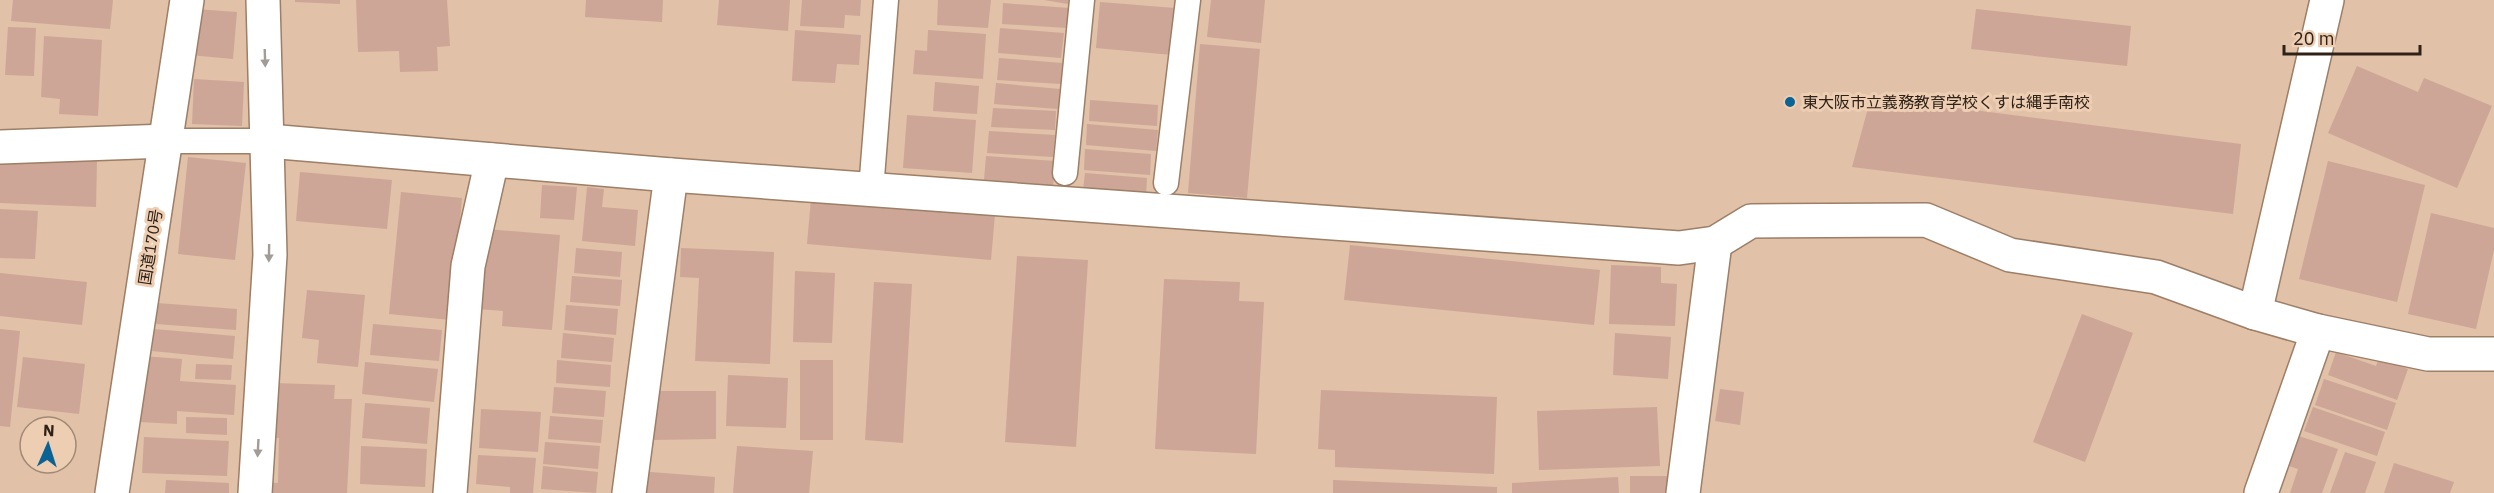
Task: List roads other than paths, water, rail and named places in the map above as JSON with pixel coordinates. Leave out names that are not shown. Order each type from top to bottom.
[{"type":"main road","name":"国道170号","points":[[112,493],[186,0]]},
{"type":"main road","points":[[255,493],[270,255],[263,0]]},
{"type":"main road","points":[[2254,313],[2327,0]]},
{"type":"main road","points":[[0,147],[166,141]]},
{"type":"main road","points":[[268,141],[671,175],[1679,248],[1715,243],[1751,221],[1926,220],[2010,255],[2156,278],[2254,313],[2318,331],[2428,354],[2494,354]]},
{"type":"main road","points":[[450,493],[468,266],[492,160]]},
{"type":"main road","points":[[629,493],[671,175]]},
{"type":"main road","points":[[1683,493],[1715,243]]},
{"type":"main road","points":[[2261,493],[2318,331]]},
{"type":"lane","points":[[871,190],[886,0]]},
{"type":"lane","points":[[1065,173],[1082,0]]},
{"type":"lane","points":[[1166,183],[1188,0]]},
{"type":"lane","points":[[166,141],[268,141]]},
{"type":"place","name":"東大阪市立義務教育学校くすは縄手南校","points":[[1790,102]]}]
